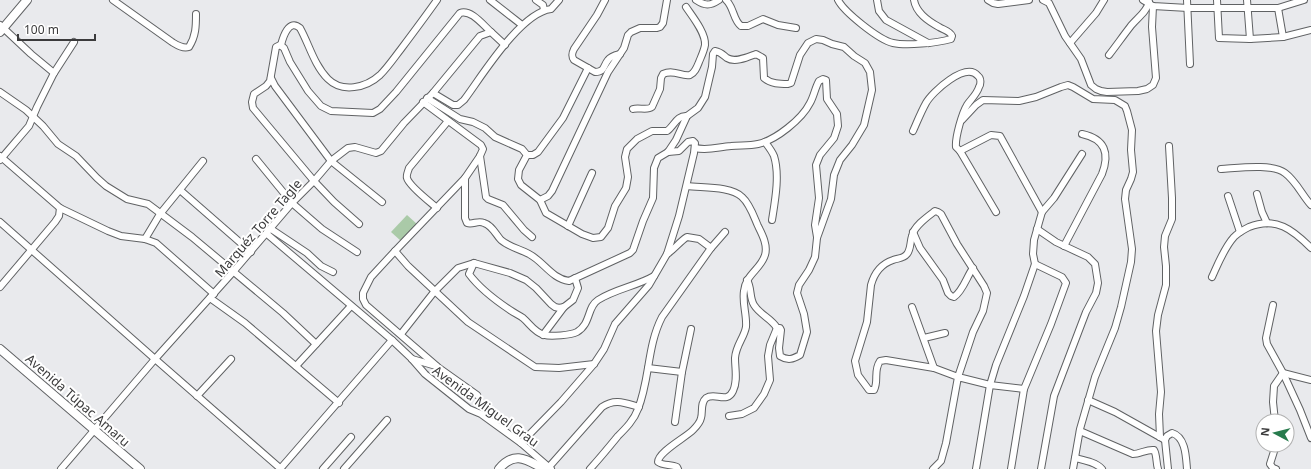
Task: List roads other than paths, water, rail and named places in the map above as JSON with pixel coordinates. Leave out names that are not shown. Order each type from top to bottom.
[{"type":"street","points":[[28,0],[1,28],[54,73]]},
{"type":"street","points":[[113,0],[181,47],[190,47],[196,31],[196,14]]},
{"type":"street","points":[[437,0],[379,76],[354,88],[339,86],[326,78],[299,26],[290,26],[284,35],[281,45],[308,91],[321,106],[331,110],[371,114],[378,111],[396,92],[460,13],[464,11],[470,13],[488,33],[505,45]]},
{"type":"street","points":[[490,0],[522,25]]},
{"type":"street","points":[[536,0],[543,5],[544,10]]},
{"type":"street","points":[[433,93],[453,105],[458,105],[464,100],[505,45],[522,25],[544,10],[550,9],[558,0]]},
{"type":"street","points":[[605,0],[597,15],[583,33],[572,52],[574,60],[595,72],[602,71],[609,59],[620,54]]},
{"type":"street","points":[[540,200],[548,196],[552,191],[608,72],[624,48],[628,36],[631,32],[640,28],[657,28],[662,26],[667,0]]},
{"type":"street","points":[[696,0],[707,5],[713,4],[718,0]]},
{"type":"street","points":[[726,0],[735,14],[737,23],[740,26],[748,26],[763,19],[778,25],[796,28]]},
{"type":"street","points":[[838,0],[858,22],[887,41],[899,44],[930,43],[951,39],[951,34],[917,11],[914,0]]},
{"type":"street","points":[[877,0],[879,11],[886,20],[930,43]]},
{"type":"street","points":[[988,0],[998,4],[1029,0]]},
{"type":"street","points":[[1043,0],[1048,3],[1065,36],[1080,59],[1091,85],[1096,89],[1107,92],[1147,89],[1153,85],[1156,78],[1150,3]]},
{"type":"street","points":[[1070,43],[1096,13],[1104,0]]},
{"type":"street","points":[[1143,0],[1150,3],[1188,8],[1248,9],[1278,8],[1304,0]]},
{"type":"street","points":[[1187,0],[1190,64]]},
{"type":"street","points":[[1217,0],[1219,38],[1250,39],[1283,37],[1311,30]]},
{"type":"street","points":[[1247,0],[1250,39]]},
{"type":"street","points":[[1109,55],[1150,3]]},
{"type":"street","points":[[632,109],[652,108],[660,89],[661,78],[664,73],[676,72],[687,75],[693,73],[700,61],[705,45],[703,35],[686,7]]},
{"type":"street","points":[[1278,8],[1283,37]]},
{"type":"street","name":"Marquéz Torre Tagle","points":[[61,469],[155,359],[251,252],[292,203],[314,181],[330,161],[348,148],[376,153],[381,150],[404,123],[433,93],[480,36],[488,33]]},
{"type":"street","points":[[705,45],[729,59],[734,60],[756,54],[760,55],[763,58],[764,78],[767,81],[776,84],[788,84],[792,79],[800,55],[808,43],[816,39],[844,47],[865,63],[870,72],[872,90],[864,125],[852,145],[840,160],[834,175],[831,200],[817,238],[815,257],[809,270],[799,285],[797,293],[804,314],[807,332],[800,355],[792,359],[785,359],[780,356],[779,348],[782,330],[777,328],[773,321],[754,306],[750,299],[749,282],[747,280]]},
{"type":"street","points":[[74,42],[54,73],[32,116],[29,126],[1,158],[60,208],[114,234],[145,239],[156,243],[212,296],[339,402]]},
{"type":"street","points":[[281,45],[276,47],[271,78],[266,86],[254,94],[252,102],[253,108],[314,181],[334,202],[359,224]]},
{"type":"street","points":[[527,155],[519,170],[518,179],[521,185],[531,191],[540,200],[546,213],[582,234],[593,238],[601,237],[608,228],[615,206],[626,188],[628,177],[625,157],[627,149],[637,139],[652,131],[667,131],[677,119],[687,116],[698,108],[705,98],[712,67],[713,54],[715,51]]},
{"type":"street","points":[[527,155],[533,155],[538,152],[563,118],[588,68]]},
{"type":"street","points":[[913,131],[926,103],[936,90],[962,73],[970,71],[978,76],[980,83],[979,88],[966,106],[956,144],[957,149],[960,151],[996,212]]},
{"type":"street","points":[[271,78],[275,86],[330,161],[382,202]]},
{"type":"street","points":[[695,148],[707,150],[732,145],[754,145],[765,142],[783,131],[799,117],[811,102],[818,82],[822,79],[826,80],[827,99],[837,114],[838,126],[834,138],[820,155],[816,165],[818,204],[815,225],[817,238]]},
{"type":"street","points":[[962,120],[976,105],[983,100],[1019,101],[1068,86],[1074,86],[1093,99],[1115,100],[1125,106],[1127,111],[1132,130],[1131,150],[1133,172],[1126,190],[1125,199],[1132,249],[1131,262],[1119,314],[1095,377],[1088,400],[1080,431],[1073,469]]},
{"type":"street","points":[[0,92],[26,110],[44,126],[58,144],[76,156],[106,186],[127,198],[148,204],[212,253],[283,313],[316,344]]},
{"type":"street","points":[[425,100],[460,119],[473,122],[485,128],[495,137],[522,149],[527,155]]},
{"type":"street","points":[[425,100],[448,121],[482,145],[483,149],[465,178],[372,277],[362,293],[362,299],[366,305],[440,368],[477,395]]},
{"type":"street","points":[[465,178],[465,218],[467,223],[485,223],[502,241],[516,249],[530,254],[563,281],[569,282],[630,253],[633,250],[653,198],[654,168],[658,158],[668,152],[676,140],[687,116]]},
{"type":"street","points":[[437,208],[420,194],[407,179],[407,174],[409,168],[448,121]]},
{"type":"street","points":[[1064,246],[1106,165],[1107,157],[1099,141],[1082,134]]},
{"type":"street","points":[[960,151],[991,135],[1000,136],[1042,212]]},
{"type":"street","points":[[521,443],[561,402],[594,364],[604,349],[615,324],[650,285],[667,254],[679,216],[695,143],[693,141],[688,142],[679,151],[668,152]]},
{"type":"street","points":[[765,142],[772,151],[775,161],[776,191],[772,220]]},
{"type":"street","points":[[1168,469],[1159,414],[1161,392],[1156,331],[1158,315],[1166,285],[1164,247],[1165,236],[1172,219],[1169,146]]},
{"type":"street","points":[[976,469],[990,385],[996,365],[1024,296],[1035,264],[1033,254],[1034,240],[1042,212],[1054,198],[1082,154]]},
{"type":"street","points":[[480,156],[486,197],[502,205],[532,237]]},
{"type":"street","points":[[256,159],[292,203],[322,229],[357,252]]},
{"type":"street","points":[[145,239],[160,214],[203,160]]},
{"type":"street","points":[[1221,169],[1279,169],[1286,174],[1311,205]]},
{"type":"street","points":[[568,226],[592,173]]},
{"type":"street","points":[[678,469],[672,465],[661,464],[658,462],[659,458],[666,450],[696,427],[701,419],[702,403],[705,399],[711,396],[726,398],[734,391],[736,379],[736,352],[746,326],[744,291],[747,280],[763,260],[766,250],[763,235],[745,200],[737,193],[730,190],[686,186]]},
{"type":"street","points":[[180,190],[251,252]]},
{"type":"street","points":[[1257,194],[1267,223]]},
{"type":"street","points":[[1228,196],[1240,232]]},
{"type":"street","points":[[0,286],[55,222],[59,216],[60,208]]},
{"type":"street","points":[[933,469],[941,461],[946,443],[958,377],[973,332],[983,312],[986,293],[984,286],[938,212],[933,212],[913,232],[906,255],[883,266],[873,278],[866,326],[857,356],[856,365],[858,375],[871,391],[875,388],[876,369],[878,364],[882,360],[886,360],[934,368],[958,377],[990,385],[1024,389]]},
{"type":"street","points":[[0,222],[281,469],[392,340]]},
{"type":"street","points":[[1212,278],[1233,238],[1240,232],[1254,225],[1267,223],[1287,228],[1311,248]]},
{"type":"street","points":[[1037,229],[1064,246],[1088,257],[1095,264],[1098,283],[1096,293],[1086,312],[1054,396],[1041,469]]},
{"type":"street","points":[[269,231],[307,253],[321,266],[333,272]]},
{"type":"street","name":"Avenida Miguel Grau","points":[[269,231],[351,306],[392,340],[425,374],[469,409],[481,414],[521,443],[548,468]]},
{"type":"street","points":[[590,469],[632,421],[639,407],[657,327],[662,317],[711,248],[725,232]]},
{"type":"street","points":[[913,232],[920,248],[943,280],[948,293],[951,296],[954,297],[958,294],[967,275],[973,268]]},
{"type":"street","points":[[667,254],[673,250],[680,241],[688,236],[699,239],[711,248]]},
{"type":"street","points":[[395,251],[434,292],[468,322],[535,367],[560,368],[594,364]]},
{"type":"street","points":[[401,334],[434,292],[458,268],[474,263],[510,273],[526,280],[555,307],[564,307]]},
{"type":"street","points":[[474,263],[469,274],[482,290],[524,319],[535,331],[543,335],[551,336],[576,332],[584,326],[592,308],[597,301],[614,292],[644,282],[654,276]]},
{"type":"street","points":[[1011,469],[1024,389],[1066,283],[1062,277],[1035,264]]},
{"type":"street","points":[[543,335],[564,307],[573,300],[578,288],[575,278]]},
{"type":"street","points":[[1273,305],[1266,338],[1267,344],[1283,373],[1311,438]]},
{"type":"street","points":[[296,366],[351,306]]},
{"type":"street","points":[[912,307],[934,368]]},
{"type":"street","points":[[729,416],[742,414],[754,408],[764,394],[770,380],[768,356],[770,345],[777,328]]},
{"type":"street","points":[[675,422],[690,329]]},
{"type":"street","points":[[924,338],[945,333]]},
{"type":"street","name":"Avenida Túpac Amaru","points":[[0,349],[140,469]]},
{"type":"street","points":[[411,358],[440,368]]},
{"type":"street","points":[[197,396],[231,359]]},
{"type":"street","points":[[648,368],[682,372]]},
{"type":"street","points":[[1283,373],[1311,380]]},
{"type":"street","points":[[1274,413],[1274,386],[1283,373]]},
{"type":"street","points":[[1088,400],[1115,412],[1162,438]]},
{"type":"street","points":[[499,469],[502,465],[511,460],[521,458],[548,468],[602,406],[610,402],[619,402],[639,407]]},
{"type":"street","points":[[344,469],[387,420]]},
{"type":"street","points":[[1080,431],[1133,454],[1154,450],[1156,453],[1158,469]]},
{"type":"street","points":[[1162,438],[1172,433],[1178,435],[1182,441],[1187,469]]},
{"type":"street","points":[[322,469],[351,438]]},
{"type":"street","points":[[1273,453],[1270,464],[1276,469]]},
{"type":"street","points":[[1075,458],[1100,466],[1102,469]]}]
